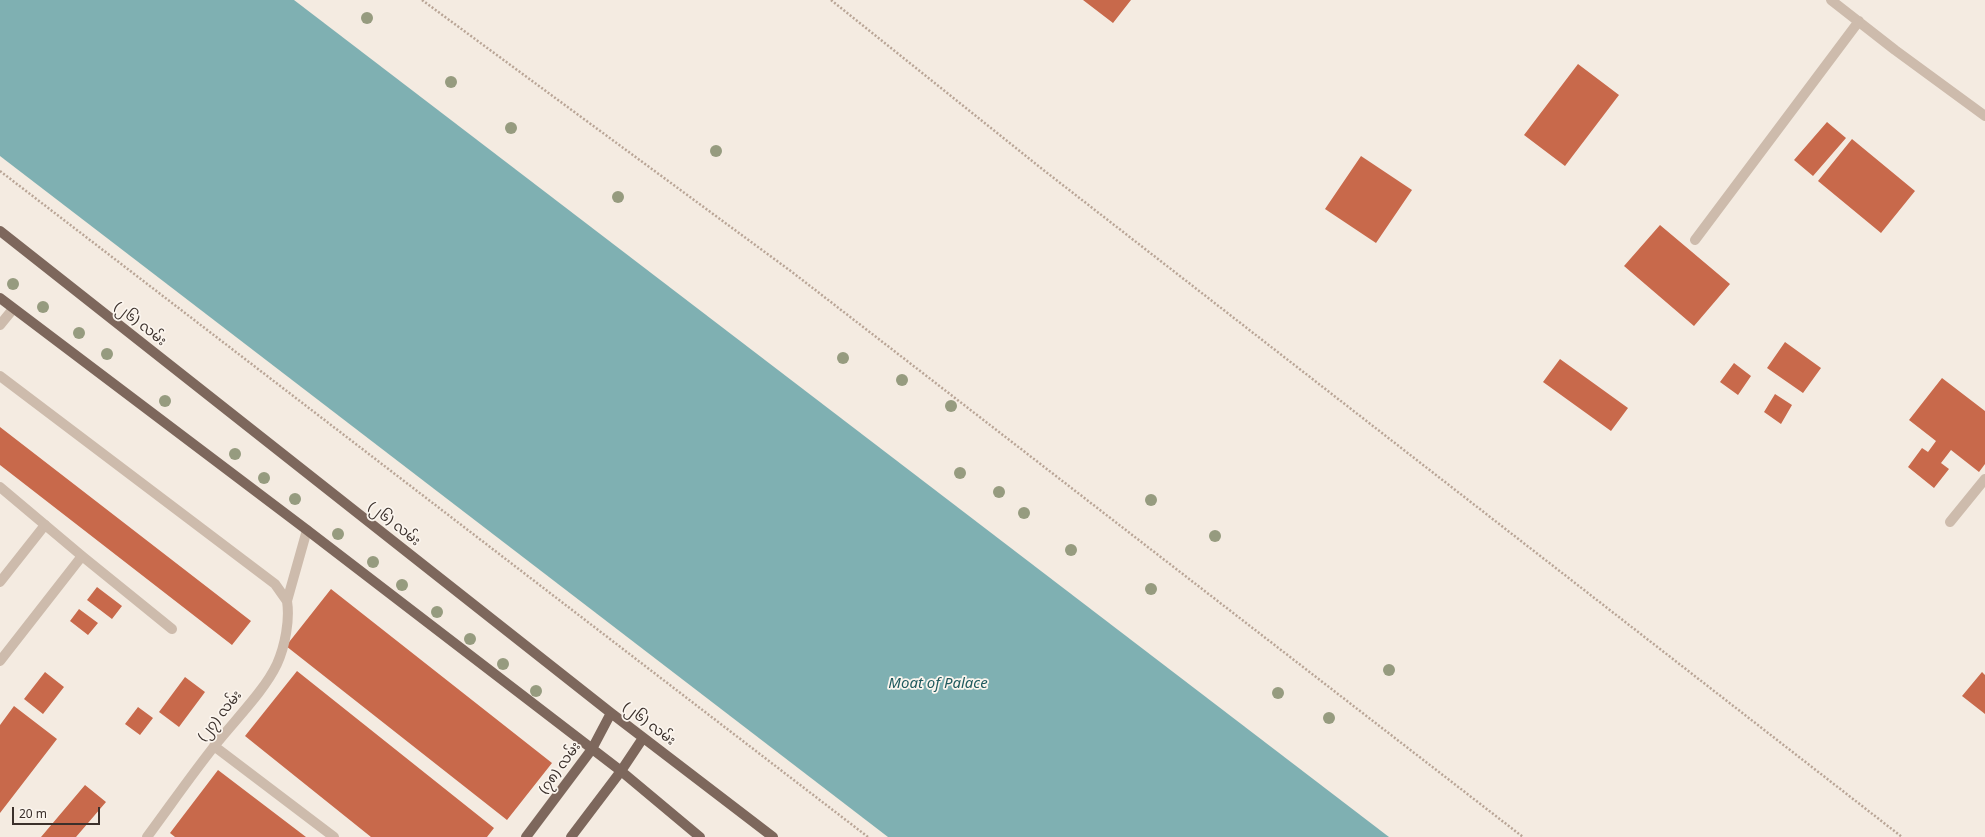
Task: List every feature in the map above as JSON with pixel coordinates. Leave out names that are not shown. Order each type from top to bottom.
[{"type":"main road","name":"(၂၆) လမ်း","points":[[0,231],[610,713],[773,837]]},
{"type":"main road","points":[[0,298],[307,530],[621,771],[700,837]]},
{"type":"main road","name":"(၇၈) လမ်း","points":[[526,837],[592,749],[610,713]]},
{"type":"main road","points":[[571,837],[621,771],[643,738]]},
{"type":"street","points":[[1831,0],[1985,116]]},
{"type":"street","points":[[1695,240],[1859,21]]},
{"type":"street","points":[[0,325],[13,309]]},
{"type":"street","points":[[0,376],[276,584],[287,601]]},
{"type":"street","points":[[1950,522],[1985,479]]},
{"type":"street","points":[[0,487],[45,526],[172,629]]},
{"type":"street","points":[[0,582],[45,526]]},
{"type":"street","name":"(၂၇) လမ်း","points":[[147,837],[214,746],[270,676],[277,662],[289,612],[287,601],[307,530]]},
{"type":"street","points":[[0,661],[82,556]]},
{"type":"street","points":[[214,746],[334,837]]},
{"type":"path","points":[[422,0],[792,272],[1523,837]]},
{"type":"path","points":[[831,0],[1046,172],[1902,837]]},
{"type":"path","points":[[0,171],[868,837]]},
{"type":"water","name":"Moat of Palace","points":[[0,0],[294,0],[1389,837],[888,837],[0,156]]},
{"type":"building","points":[[1083,0],[1131,0],[1113,23]]},
{"type":"building","points":[[1578,64],[1619,95],[1565,166],[1524,135]]},
{"type":"building","points":[[1827,122],[1846,138],[1813,176],[1794,160]]},
{"type":"building","points":[[1852,139],[1915,191],[1881,233],[1818,181]]},
{"type":"building","points":[[1361,156],[1412,190],[1376,243],[1325,209]]},
{"type":"building","points":[[1660,225],[1730,284],[1694,326],[1624,266]]},
{"type":"building","points":[[1785,342],[1821,368],[1803,393],[1767,368]]},
{"type":"building","points":[[1560,359],[1628,408],[1611,431],[1543,382]]},
{"type":"building","points":[[1734,363],[1751,376],[1738,395],[1720,382]]},
{"type":"building","points":[[1942,378],[1985,411],[1985,464],[1979,472],[1951,450],[1941,463],[1949,469],[1934,488],[1908,467],[1922,448],[1928,452],[1936,441],[1909,420]]},
{"type":"building","points":[[1775,394],[1792,405],[1781,424],[1764,412]]},
{"type":"building","points":[[0,427],[251,621],[232,645],[0,465]]},
{"type":"building","points":[[97,587],[122,606],[112,619],[87,600]]},
{"type":"building","points":[[331,589],[552,763],[507,820],[286,646]]},
{"type":"building","points":[[79,609],[98,623],[88,635],[70,621]]},
{"type":"building","points":[[297,671],[494,828],[487,837],[371,837],[245,736]]},
{"type":"building","points":[[45,672],[64,687],[43,714],[24,699]]},
{"type":"building","points":[[1982,672],[1985,675],[1985,714],[1962,696]]},
{"type":"building","points":[[185,677],[205,692],[179,727],[159,712]]},
{"type":"building","points":[[14,706],[57,739],[0,813],[0,725]]},
{"type":"building","points":[[138,707],[153,718],[140,735],[125,724]]},
{"type":"building","points":[[218,770],[306,837],[175,837],[170,833]]},
{"type":"building","points":[[85,785],[106,802],[76,837],[41,837]]}]
